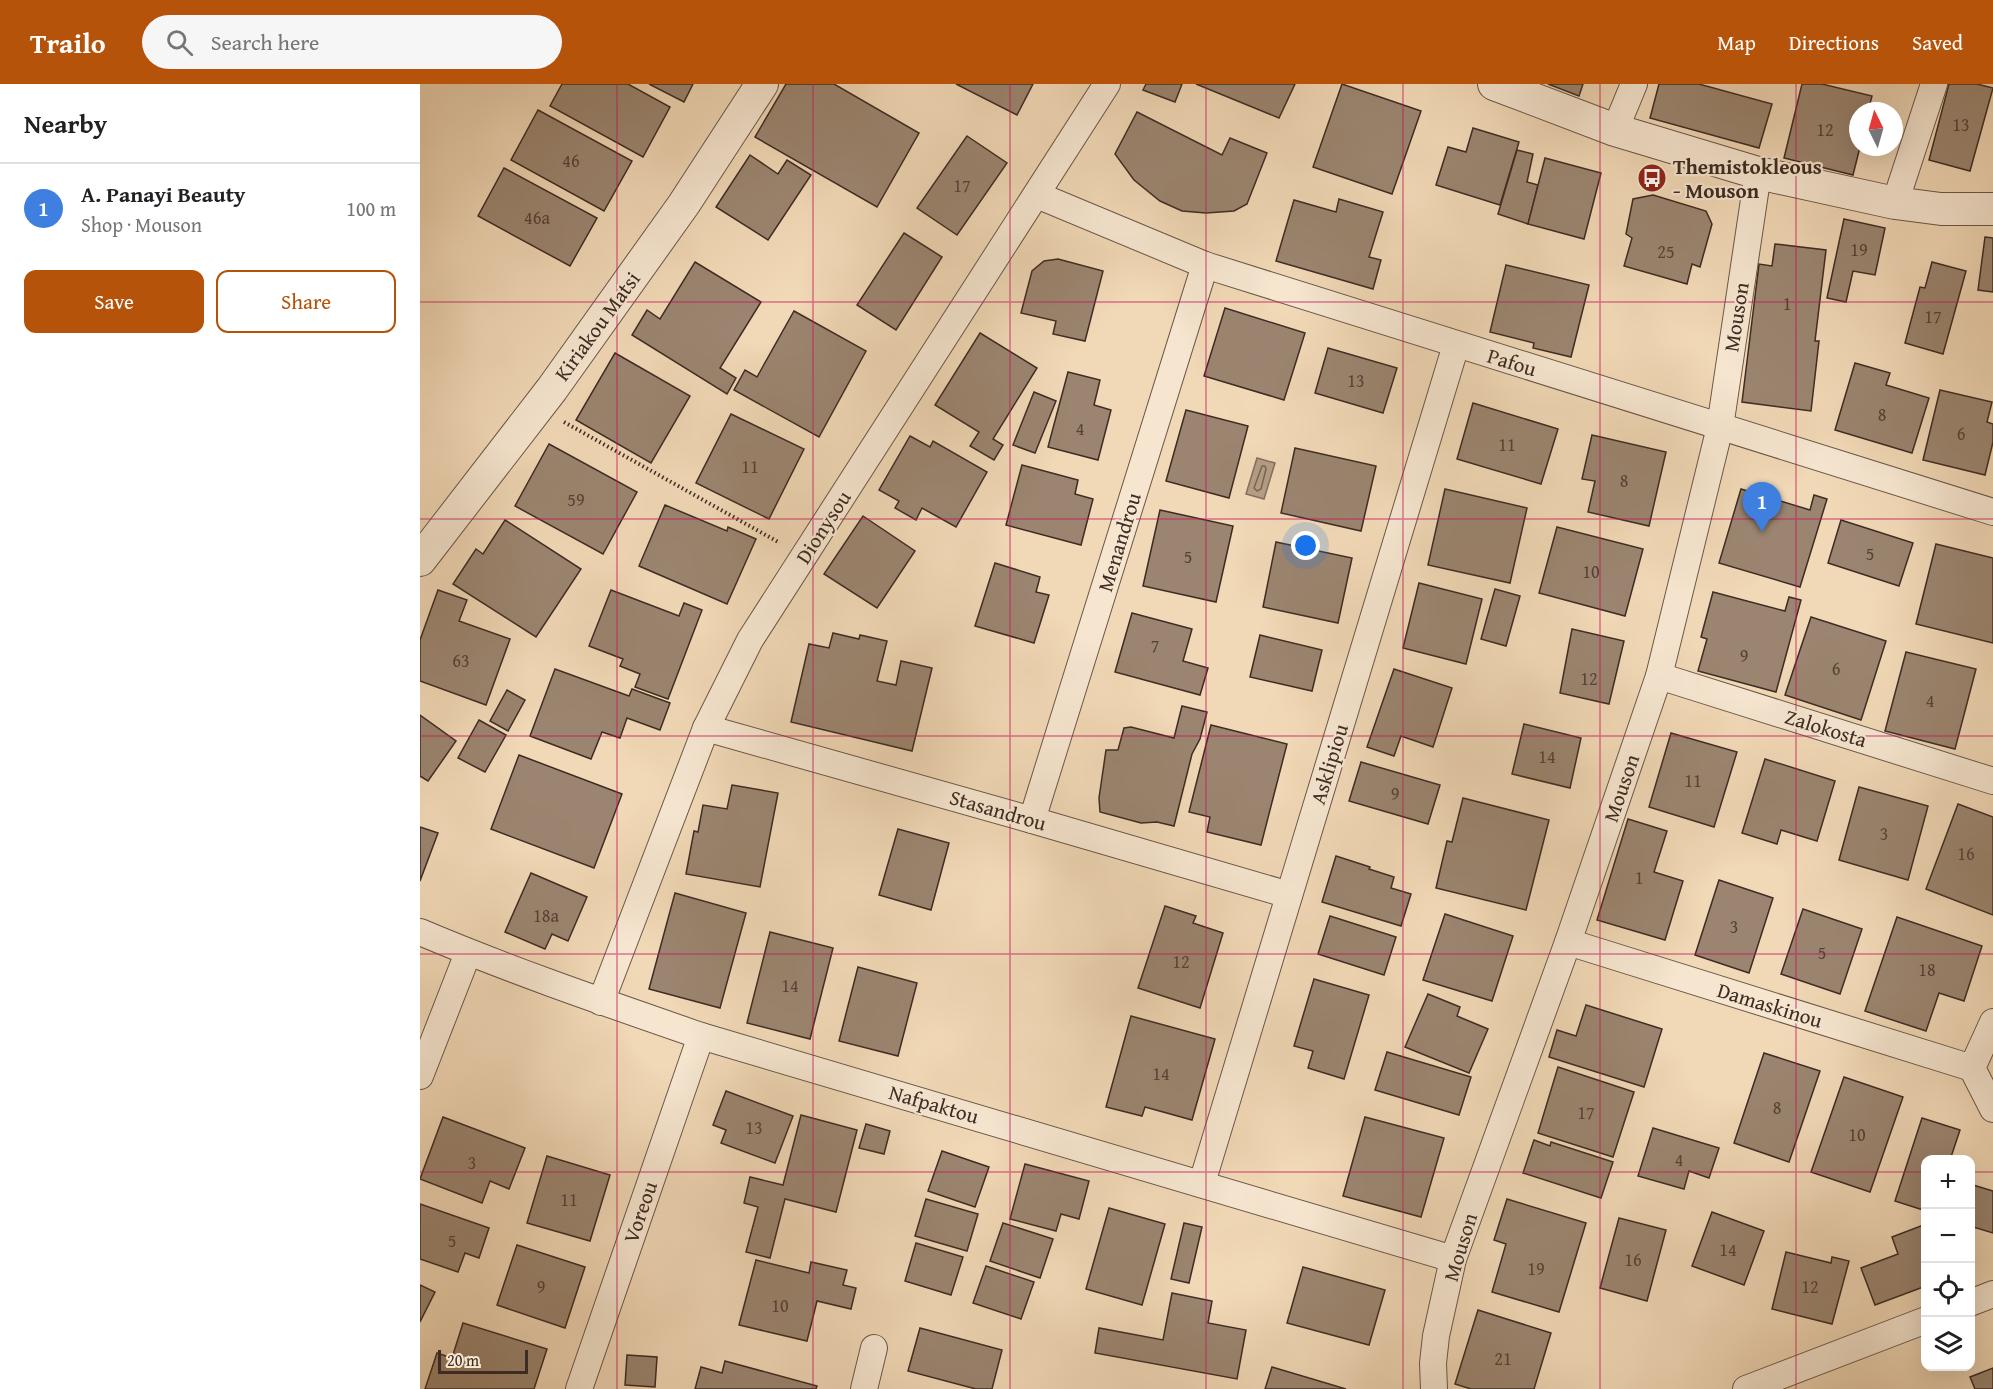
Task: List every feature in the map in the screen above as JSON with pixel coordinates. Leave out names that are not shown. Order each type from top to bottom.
[{"type":"street","name":"Kiriakou Matsi","points":[[420,560],[537,407],[684,204],[762,84]]},
{"type":"street","name":"Dionysou","points":[[601,1002],[706,728],[750,640],[1107,84]]},
{"type":"street","points":[[1494,84],[1615,130],[1758,173],[1894,203],[1941,209],[1993,209]]},
{"type":"street","points":[[1615,130],[1634,84]]},
{"type":"street","points":[[1894,203],[1934,84]]},
{"type":"street","name":"Mouson","points":[[1434,1389],[1432,1363],[1453,1259],[1568,942],[1659,676],[1720,427],[1758,173]]},
{"type":"street","name":"Pafou","points":[[1037,195],[1205,265],[1993,512]]},
{"type":"street","name":"Menandrou","points":[[1032,820],[1205,265]]},
{"type":"street","name":"Asklipiou","points":[[1202,1183],[1456,345]]},
{"type":"street","name":"Zalokosta","points":[[1659,676],[1993,781]]},
{"type":"street","name":"Stasandrou","points":[[706,728],[1289,895]]},
{"type":"street","name":"Nafpaktou","points":[[420,932],[601,1002],[701,1036],[1453,1259]]},
{"type":"street","name":"Damaskinou","points":[[1568,942],[1972,1068]]},
{"type":"street","points":[[420,1077],[468,952]]},
{"type":"street","points":[[1993,1022],[1972,1068],[1993,1109]]},
{"type":"street","name":"Voreou","points":[[579,1389],[701,1036]]},
{"type":"street","points":[[1975,1301],[1993,1294]]},
{"type":"street","points":[[1746,1389],[1921,1322]]},
{"type":"street","points":[[864,1389],[874,1348]]},
{"type":"path","points":[[537,407],[803,556]]},
{"type":"water","points":[[1257,458],[1275,463],[1264,499],[1246,494]]},
{"type":"building","points":[[562,84],[628,84],[670,107],[643,157],[550,106]]},
{"type":"building","points":[[649,84],[693,84],[684,102]]},
{"type":"building","points":[[786,84],[834,84],[919,133],[877,207],[755,137]]},
{"type":"building","points":[[956,84],[1033,84],[1017,115]]},
{"type":"building","points":[[1146,84],[1182,84],[1175,102],[1143,90]]},
{"type":"building","points":[[1196,84],[1295,84],[1279,118]]},
{"type":"building","points":[[1342,84],[1421,111],[1392,194],[1313,167]]},
{"type":"building","points":[[1548,84],[1583,84],[1579,96]]},
{"type":"building","points":[[1659,84],[1699,84],[1772,104],[1759,148],[1650,118]]},
{"type":"building","points":[[1802,84],[1822,84],[1872,96],[1870,102],[1849,102],[1849,156],[1858,156],[1853,175],[1784,158]]},
{"type":"building","points":[[1949,84],[1977,84],[1993,88],[1970,171],[1929,160]]},
{"type":"building","points":[[538,110],[632,161],[604,211],[511,160]]},
{"type":"building","points":[[1137,112],[1222,155],[1230,138],[1267,153],[1247,204],[1234,211],[1206,213],[1182,211],[1160,201],[1134,180],[1115,154]]},
{"type":"building","points":[[1473,128],[1519,142],[1500,205],[1436,185],[1448,147],[1466,152]]},
{"type":"building","points":[[967,136],[1007,163],[957,235],[917,208]]},
{"type":"building","points":[[1517,150],[1533,154],[1527,182],[1538,185],[1528,224],[1498,214]]},
{"type":"building","points":[[750,155],[778,174],[787,160],[811,175],[768,240],[716,207]]},
{"type":"building","points":[[1545,158],[1601,173],[1584,239],[1528,224]]},
{"type":"building","points":[[504,168],[597,218],[570,266],[478,216]]},
{"type":"building","points":[[1653,195],[1706,211],[1712,224],[1700,267],[1692,264],[1687,284],[1624,266],[1632,238],[1626,234],[1633,199]]},
{"type":"building","points":[[1339,199],[1383,212],[1369,257],[1381,260],[1373,289],[1276,261],[1294,200],[1336,212]]},
{"type":"building","points":[[1844,219],[1885,228],[1875,275],[1853,271],[1846,302],[1827,298]]},
{"type":"building","points":[[904,233],[942,257],[896,330],[857,305]]},
{"type":"building","points":[[1985,237],[1993,238],[1993,292],[1978,290]]},
{"type":"building","points":[[1775,244],[1826,250],[1815,341],[1819,341],[1811,411],[1742,402],[1759,264],[1772,266]]},
{"type":"building","points":[[1058,259],[1103,271],[1085,341],[1053,334],[1056,321],[1021,313],[1032,271],[1044,261]]},
{"type":"building","points":[[695,262],[761,302],[720,368],[736,378],[727,394],[632,335],[647,310],[660,319]]},
{"type":"building","points":[[1932,262],[1966,271],[1943,354],[1905,343],[1920,287],[1925,288]]},
{"type":"building","points":[[1506,265],[1589,285],[1571,357],[1533,348],[1534,343],[1490,332]]},
{"type":"building","points":[[1225,308],[1305,333],[1284,400],[1204,376]]},
{"type":"building","points":[[794,311],[866,351],[819,437],[734,390],[745,370],[757,377]]},
{"type":"building","points":[[980,333],[1037,368],[993,439],[1003,445],[994,460],[970,446],[979,432],[935,405]]},
{"type":"building","points":[[1328,348],[1397,368],[1383,413],[1315,393]]},
{"type":"building","points":[[615,353],[690,396],[651,463],[576,420]]},
{"type":"building","points":[[1855,363],[1890,373],[1886,385],[1929,398],[1912,453],[1835,430]]},
{"type":"building","points":[[1068,372],[1100,380],[1094,405],[1111,410],[1098,460],[1048,447]]},
{"type":"building","points":[[1940,390],[1992,402],[1987,422],[1993,424],[1993,442],[1985,475],[1923,460]]},
{"type":"building","points":[[1034,392],[1056,401],[1035,453],[1013,445]]},
{"type":"building","points":[[1473,403],[1558,429],[1541,484],[1457,459]]},
{"type":"building","points":[[1186,410],[1248,426],[1229,498],[1166,481]]},
{"type":"building","points":[[731,414],[804,449],[769,519],[696,483]]},
{"type":"building","points":[[1592,435],[1666,452],[1649,526],[1588,512],[1595,481],[1582,479]]},
{"type":"building","points":[[910,436],[930,447],[933,441],[987,472],[956,527],[922,508],[916,520],[895,508],[899,501],[879,490]]},
{"type":"building","points":[[549,444],[637,492],[603,554],[515,506]]},
{"type":"building","points":[[1295,448],[1376,466],[1361,531],[1281,513]]},
{"type":"building","points":[[1022,465],[1078,480],[1075,494],[1093,499],[1081,545],[1006,525]]},
{"type":"building","points":[[1445,489],[1527,508],[1510,583],[1428,565]]},
{"type":"building","points":[[1741,489],[1810,510],[1814,495],[1827,499],[1800,587],[1719,563]]},
{"type":"building","points":[[665,505],[727,531],[728,527],[756,539],[727,604],[639,566]]},
{"type":"building","points":[[1160,510],[1233,526],[1216,602],[1143,586]]},
{"type":"building","points":[[863,516],[915,551],[877,608],[824,574]]},
{"type":"building","points":[[505,520],[581,569],[536,637],[453,584],[476,549],[483,554]]},
{"type":"building","points":[[1841,520],[1913,543],[1899,586],[1828,563]]},
{"type":"building","points":[[1557,527],[1643,549],[1625,616],[1539,593]]},
{"type":"building","points":[[1276,542],[1352,558],[1338,623],[1263,607]]},
{"type":"building","points":[[1936,544],[1993,558],[1993,643],[1916,624]]},
{"type":"building","points":[[995,563],[1040,577],[1036,592],[1049,595],[1034,643],[975,626]]},
{"type":"building","points":[[1419,583],[1482,599],[1466,664],[1403,648]]},
{"type":"building","points":[[1495,589],[1520,596],[1506,646],[1481,639]]},
{"type":"building","points":[[438,590],[467,600],[459,621],[510,639],[486,705],[420,681],[420,640]]},
{"type":"building","points":[[611,590],[679,616],[684,603],[702,610],[668,699],[635,687],[640,674],[620,666],[623,659],[589,646]]},
{"type":"building","points":[[1713,592],[1785,611],[1789,597],[1801,600],[1776,692],[1698,671],[1707,639],[1701,637]]},
{"type":"building","points":[[1132,613],[1192,629],[1183,661],[1208,668],[1200,695],[1115,672]]},
{"type":"building","points":[[1811,617],[1886,641],[1861,720],[1785,695]]},
{"type":"building","points":[[1572,629],[1624,641],[1609,704],[1560,693]]},
{"type":"building","points":[[833,633],[859,639],[860,635],[887,641],[877,681],[896,685],[901,661],[932,668],[912,751],[791,722],[809,644],[829,648]]},
{"type":"building","points":[[1260,635],[1322,650],[1312,691],[1250,677]]},
{"type":"building","points":[[1906,652],[1976,669],[1955,749],[1885,731]]},
{"type":"building","points":[[555,669],[629,696],[632,689],[670,703],[660,730],[627,718],[620,738],[602,732],[591,759],[530,736]]},
{"type":"building","points":[[1394,669],[1452,688],[1433,747],[1401,736],[1394,756],[1367,747]]},
{"type":"building","points":[[507,690],[525,700],[508,731],[490,721]]},
{"type":"building","points":[[1182,706],[1207,712],[1200,739],[1192,754],[1174,826],[1157,822],[1141,823],[1100,812],[1099,798],[1106,750],[1118,750],[1124,728],[1131,727],[1174,738]]},
{"type":"building","points":[[420,715],[456,741],[428,781],[420,776]]},
{"type":"building","points":[[479,720],[506,735],[485,772],[458,758]]},
{"type":"building","points":[[1524,724],[1581,738],[1570,788],[1512,774]]},
{"type":"building","points":[[1211,725],[1287,744],[1261,845],[1207,832],[1210,817],[1189,812]]},
{"type":"building","points":[[1671,733],[1737,752],[1714,827],[1649,807]]},
{"type":"building","points":[[519,755],[622,794],[594,868],[491,829]]},
{"type":"building","points":[[1765,759],[1835,781],[1817,841],[1781,830],[1777,844],[1742,833]]},
{"type":"building","points":[[1361,762],[1440,785],[1428,824],[1349,801]]},
{"type":"building","points":[[732,785],[778,793],[760,887],[686,874],[694,831],[698,832],[703,805],[727,809]]},
{"type":"building","points":[[1859,787],[1928,806],[1908,880],[1839,860]]},
{"type":"building","points":[[1463,798],[1549,820],[1526,910],[1436,888],[1447,841],[1452,842]]},
{"type":"building","points":[[1958,804],[1993,817],[1993,915],[1926,889]]},
{"type":"building","points":[[1628,819],[1667,831],[1654,872],[1683,881],[1665,940],[1597,920]]},
{"type":"building","points":[[420,827],[438,833],[420,881]]},
{"type":"building","points":[[898,829],[949,843],[931,910],[879,895]]},
{"type":"building","points":[[1336,856],[1394,877],[1391,888],[1411,894],[1401,926],[1322,902]]},
{"type":"building","points":[[531,873],[587,897],[568,941],[552,934],[545,949],[505,932]]},
{"type":"building","points":[[1719,880],[1773,898],[1749,973],[1695,955]]},
{"type":"building","points":[[675,893],[746,913],[720,1008],[649,989]]},
{"type":"building","points":[[1165,906],[1196,916],[1193,923],[1223,933],[1200,1008],[1138,988]]},
{"type":"building","points":[[1803,909],[1862,929],[1840,994],[1781,974]]},
{"type":"building","points":[[1445,914],[1513,936],[1492,1001],[1423,980]]},
{"type":"building","points":[[1330,916],[1396,937],[1384,975],[1318,954]]},
{"type":"building","points":[[1897,917],[1982,946],[1964,1001],[1939,993],[1926,1031],[1865,1011]]},
{"type":"building","points":[[770,932],[833,948],[810,1039],[747,1023]]},
{"type":"building","points":[[858,967],[917,983],[898,1056],[839,1041]]},
{"type":"building","points":[[1314,979],[1369,995],[1344,1079],[1308,1068],[1313,1051],[1294,1046]]},
{"type":"building","points":[[1428,994],[1460,1007],[1457,1016],[1488,1029],[1469,1073],[1405,1047]]},
{"type":"building","points":[[1586,1005],[1662,1029],[1644,1087],[1549,1057],[1557,1030],[1576,1036]]},
{"type":"building","points":[[1131,1016],[1215,1039],[1192,1120],[1145,1107],[1142,1116],[1106,1107]]},
{"type":"building","points":[[1387,1052],[1471,1077],[1459,1115],[1375,1090]]},
{"type":"building","points":[[1764,1053],[1820,1071],[1789,1162],[1734,1143]]},
{"type":"building","points":[[1558,1067],[1634,1092],[1613,1157],[1538,1133]]},
{"type":"building","points":[[1844,1077],[1903,1097],[1870,1192],[1811,1172]]},
{"type":"building","points":[[726,1091],[793,1116],[775,1163],[721,1143],[726,1130],[713,1125]]},
{"type":"building","points":[[801,1115],[857,1130],[836,1212],[785,1199],[770,1258],[746,1252],[758,1207],[744,1203],[750,1177],[783,1185]]},
{"type":"building","points":[[443,1117],[525,1148],[509,1189],[490,1181],[482,1203],[420,1179]]},
{"type":"building","points":[[1365,1117],[1444,1138],[1421,1217],[1343,1196]]},
{"type":"building","points":[[1922,1118],[1960,1130],[1952,1155],[1921,1155],[1921,1209],[1895,1201]]},
{"type":"building","points":[[866,1124],[890,1131],[884,1154],[859,1148]]},
{"type":"building","points":[[1653,1128],[1719,1148],[1709,1178],[1689,1171],[1684,1189],[1638,1176]]},
{"type":"building","points":[[1534,1140],[1550,1146],[1551,1142],[1613,1162],[1601,1198],[1523,1173]]},
{"type":"building","points":[[942,1151],[989,1167],[975,1207],[928,1191]]},
{"type":"building","points":[[547,1156],[610,1175],[590,1241],[527,1223]]},
{"type":"building","points":[[1025,1164],[1089,1181],[1079,1219],[1061,1214],[1056,1231],[1010,1219]]},
{"type":"building","points":[[1975,1186],[1993,1191],[1993,1233],[1975,1228]]},
{"type":"building","points":[[926,1199],[978,1214],[967,1251],[915,1236]]},
{"type":"building","points":[[1507,1199],[1586,1223],[1559,1312],[1492,1292],[1506,1244],[1494,1240]]},
{"type":"building","points":[[420,1204],[489,1228],[479,1258],[465,1253],[458,1272],[420,1259]]},
{"type":"building","points":[[1109,1208],[1165,1224],[1142,1305],[1086,1289]]},
{"type":"building","points":[[1712,1212],[1764,1231],[1744,1285],[1692,1266]]},
{"type":"building","points":[[1619,1218],[1666,1230],[1647,1301],[1600,1288]]},
{"type":"building","points":[[1003,1223],[1053,1239],[1040,1278],[990,1261]]},
{"type":"building","points":[[1184,1223],[1202,1227],[1189,1283],[1171,1279]]},
{"type":"building","points":[[1921,1226],[1921,1288],[1875,1305],[1861,1268],[1898,1254],[1892,1237]]},
{"type":"building","points":[[916,1243],[963,1257],[951,1295],[905,1281]]},
{"type":"building","points":[[517,1245],[585,1267],[565,1328],[497,1305]]},
{"type":"building","points":[[1786,1252],[1831,1263],[1832,1257],[1849,1261],[1832,1324],[1772,1309]]},
{"type":"building","points":[[756,1260],[809,1273],[811,1262],[847,1270],[843,1285],[856,1288],[851,1309],[817,1301],[807,1341],[739,1325]]},
{"type":"building","points":[[986,1266],[1034,1282],[1021,1319],[973,1303]]},
{"type":"building","points":[[1303,1267],[1385,1290],[1369,1345],[1287,1323]]},
{"type":"building","points":[[420,1285],[435,1292],[420,1322]]},
{"type":"building","points":[[1172,1293],[1212,1301],[1208,1323],[1246,1330],[1237,1379],[1095,1353],[1099,1328],[1163,1340]]},
{"type":"building","points":[[1478,1310],[1551,1333],[1534,1389],[1471,1389],[1455,1384]]},
{"type":"building","points":[[463,1323],[547,1349],[534,1389],[425,1389],[437,1353],[452,1358]]},
{"type":"building","points":[[920,1328],[1002,1350],[992,1389],[976,1389],[908,1371]]},
{"type":"building","points":[[627,1355],[657,1357],[655,1387],[625,1385]]},
{"type":"building","points":[[725,1361],[817,1386],[816,1389],[695,1389],[701,1367],[722,1373]]},
{"type":"building","points":[[1272,1367],[1346,1389],[1265,1389]]},
{"type":"building","points":[[1993,1368],[1993,1389],[1975,1389],[1970,1377]]},
{"type":"place","name":"Themistokleous - Mouson","points":[[1652,178]]},
{"type":"place","name":"A. Panayi Beauty","points":[[1762,532]]}]
